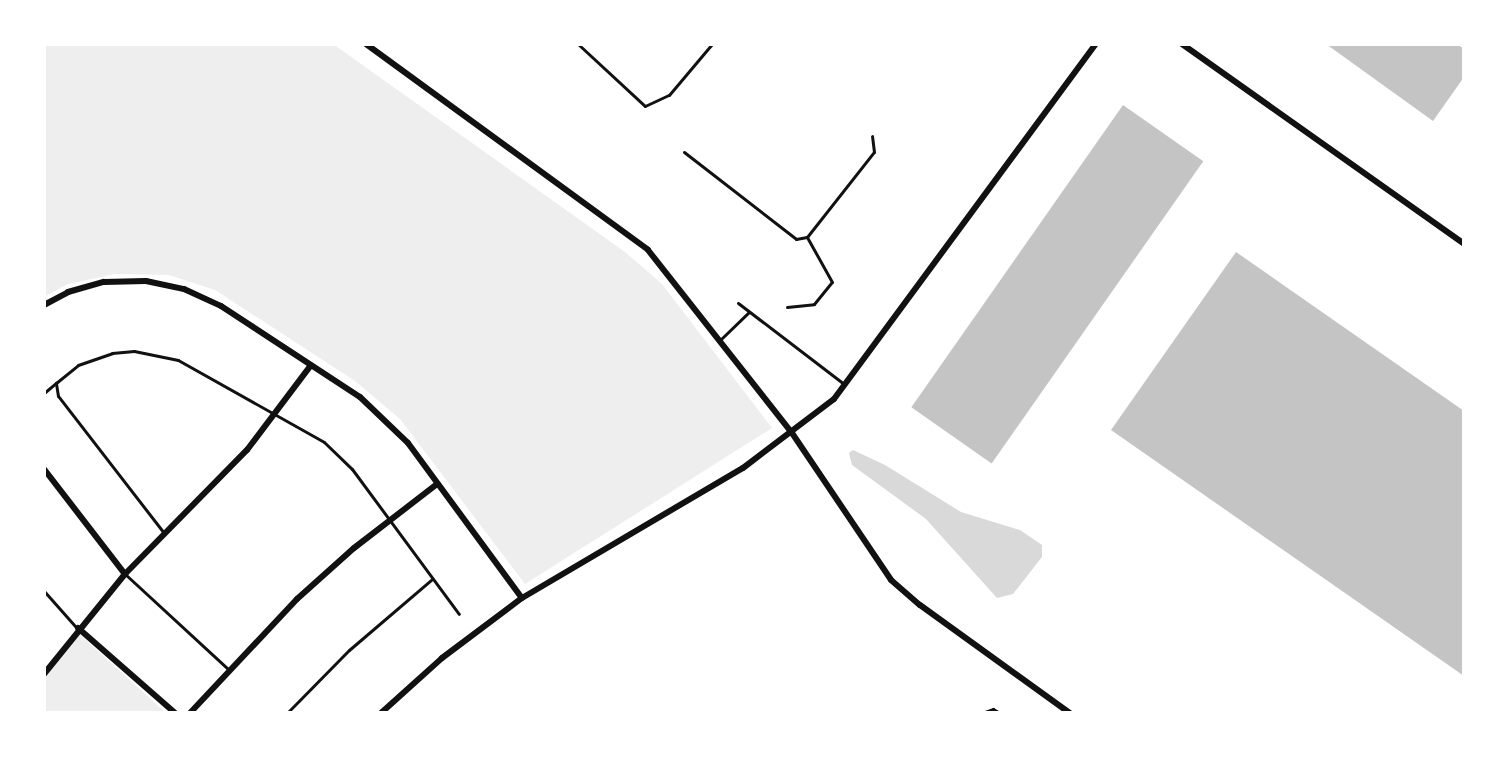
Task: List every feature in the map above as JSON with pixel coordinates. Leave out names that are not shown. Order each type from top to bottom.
[{"type":"street","points":[[366,44],[630,234],[656,258],[792,433],[891,580],[920,605],[1070,713]]},
{"type":"street","points":[[381,713],[454,648],[522,598],[731,475],[792,433],[847,386],[1096,44]]},
{"type":"street","points":[[1182,44],[1464,244]]},
{"type":"street","points":[[44,305],[68,292],[104,282],[146,281],[184,289],[221,306],[360,397],[408,443],[522,598]]},
{"type":"street","points":[[44,674],[78,628],[125,574],[247,450],[311,365]]},
{"type":"street","points":[[44,469],[125,574]]},
{"type":"street","points":[[190,713],[228,669],[319,578],[437,484]]},
{"type":"street","points":[[78,628],[175,713]]},
{"type":"lane","points":[[578,44],[645,106],[669,95],[712,44]]},
{"type":"lane","points":[[684,152],[796,239],[807,237],[874,152],[872,136]]},
{"type":"lane","points":[[787,307],[814,304],[832,282],[807,237]]},
{"type":"lane","points":[[738,303],[847,386]]},
{"type":"lane","points":[[721,339],[749,312]]},
{"type":"lane","points":[[44,393],[78,365],[112,353],[156,354],[200,372],[274,417],[324,442],[340,455],[459,614]]},
{"type":"lane","points":[[56,383],[58,396],[164,533]]},
{"type":"lane","points":[[125,574],[228,669]]},
{"type":"lane","points":[[287,713],[349,650],[432,579]]},
{"type":"lane","points":[[44,591],[78,628]]},
{"type":"lane","points":[[982,713],[993,709],[1000,713]]},
{"type":"shaded area","points":[[44,44],[333,44],[625,252],[662,284],[772,428],[525,584],[400,419],[355,381],[215,290],[169,275],[115,274],[68,284],[44,297]]},
{"type":"shaded area","points":[[853,450],[885,465],[961,512],[1020,530],[1042,545],[1042,557],[1013,594],[997,598],[926,519],[852,465],[849,453]]},
{"type":"shaded area","points":[[78,633],[166,713],[44,713],[44,679]]},
{"type":"building","points":[[1326,44],[1457,44],[1464,49],[1464,77],[1433,121]]},
{"type":"building","points":[[1123,105],[1203,161],[992,463],[911,407]]},
{"type":"building","points":[[1236,252],[1464,411],[1464,676],[1111,430]]}]
